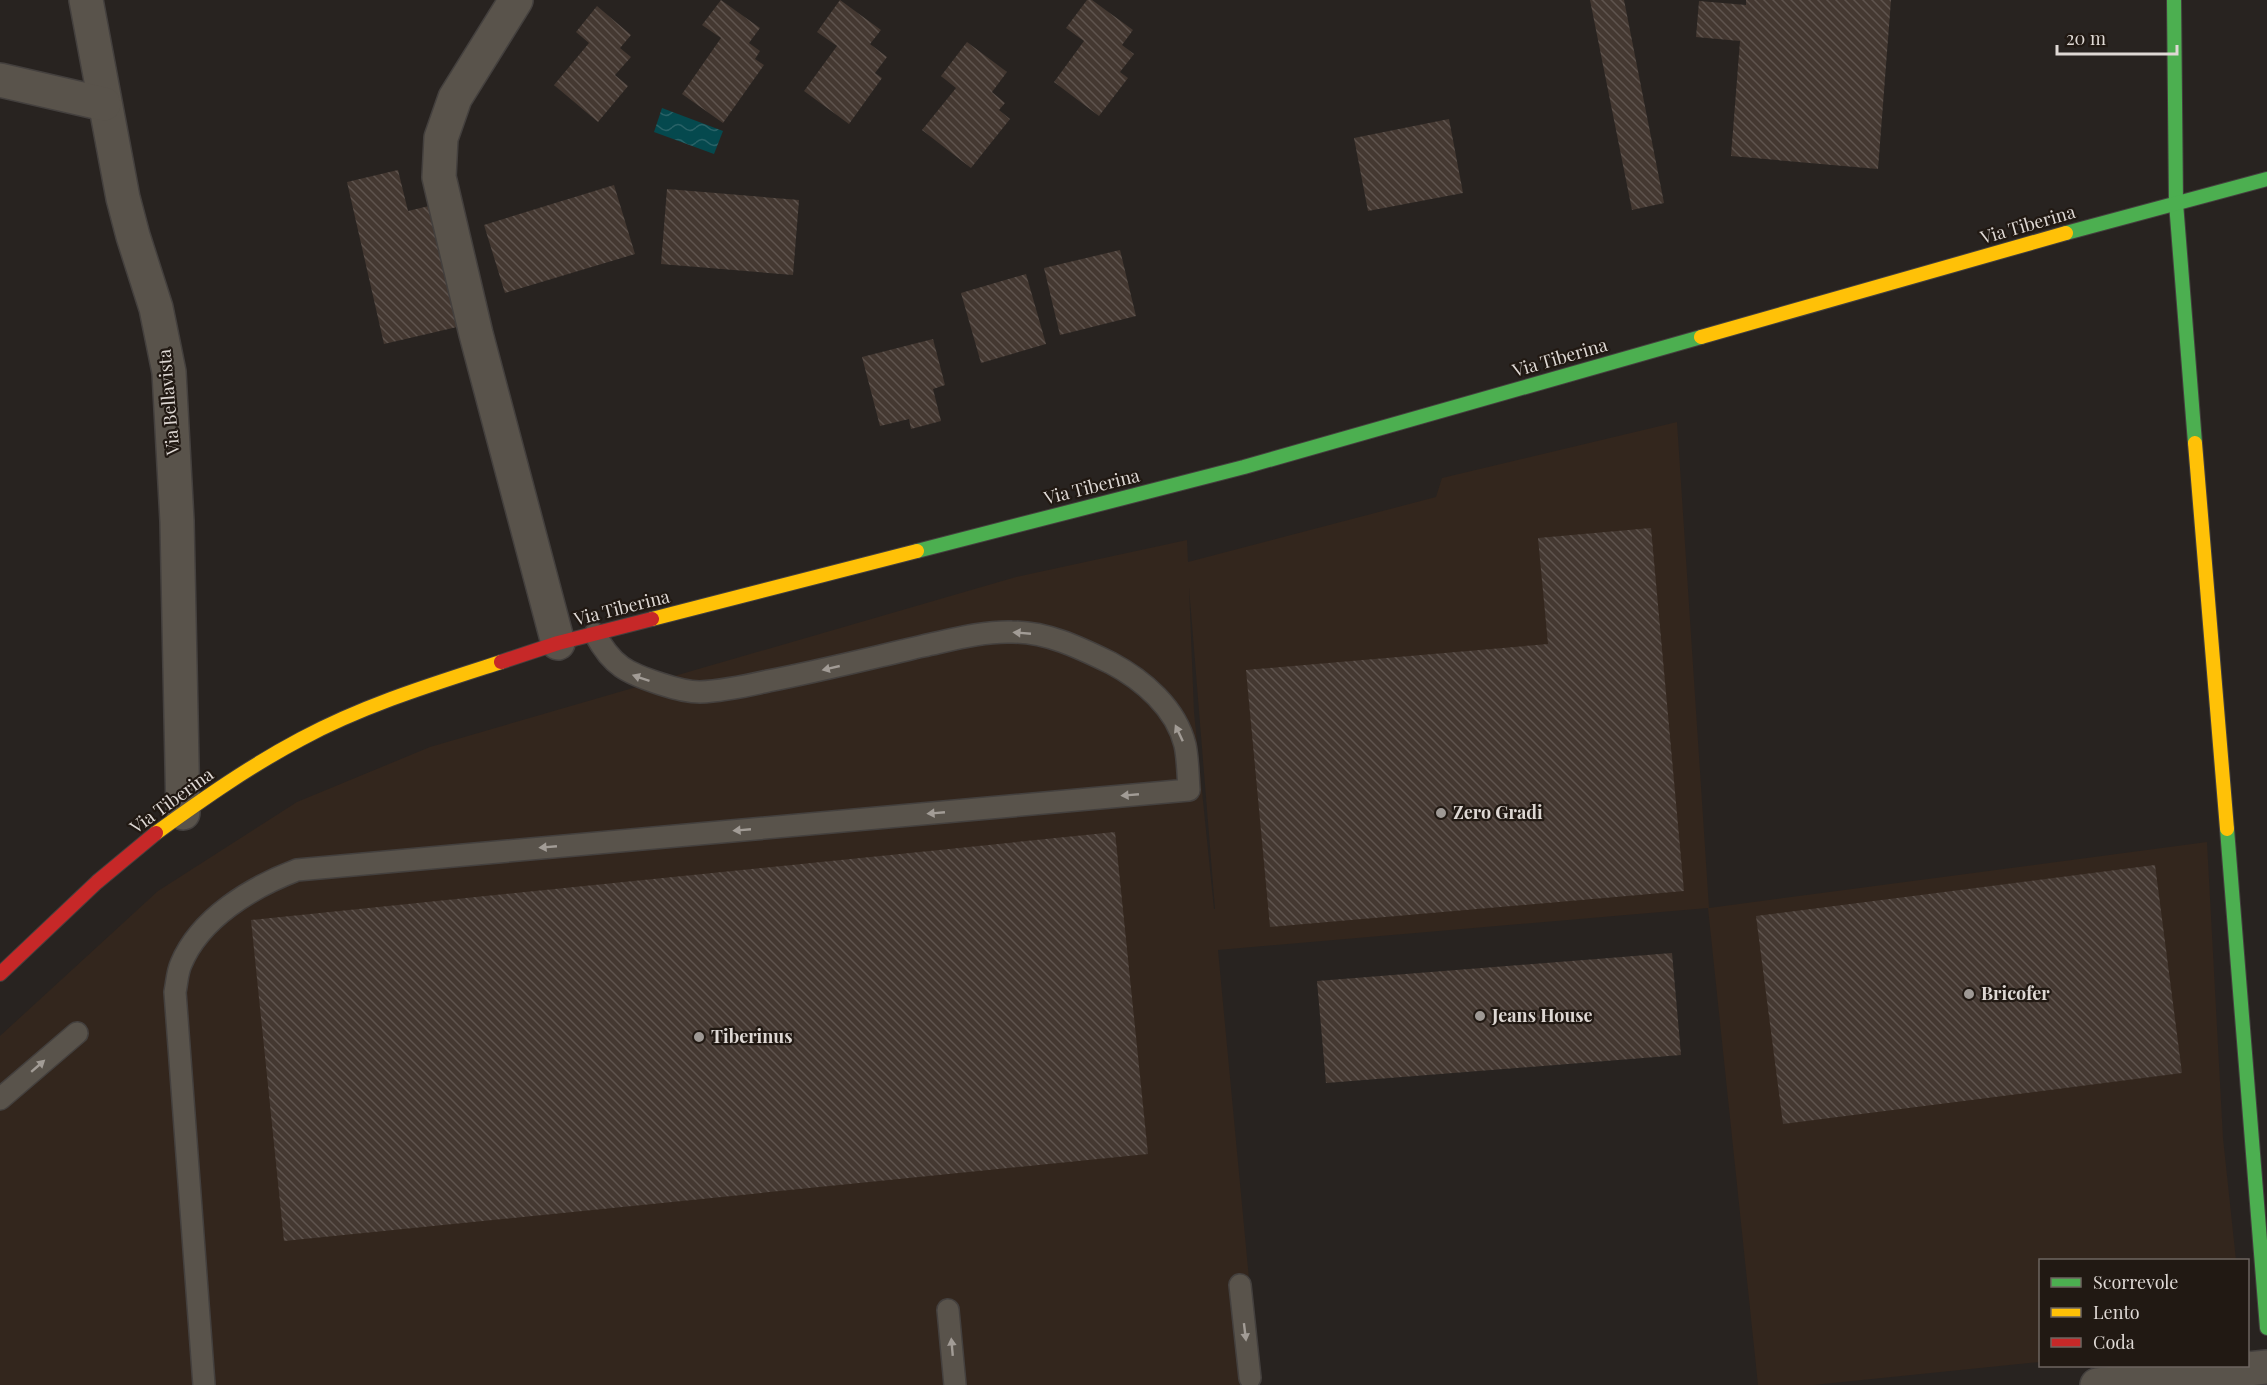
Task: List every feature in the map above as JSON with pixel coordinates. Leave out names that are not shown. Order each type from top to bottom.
[{"type":"main road","points":[[2174,0],[2176,203],[2267,1328]]},
{"type":"main road","name":"Via Tiberina","points":[[0,974],[81,896],[183,813],[272,755],[343,719],[409,692],[558,643],[1244,467],[2027,244],[2267,179]]},
{"type":"street","name":"Via Bellavista","points":[[86,0],[104,104],[130,227],[156,308],[169,372],[177,521],[183,813]]},
{"type":"street","points":[[516,0],[455,98],[441,138],[439,177],[476,334],[558,643]]},
{"type":"street","points":[[0,80],[104,104]]},
{"type":"street","points":[[2097,1385],[2267,1367]]},
{"type":"lane","points":[[204,1385],[175,992],[180,966],[193,943],[231,905],[256,888],[297,870],[1189,790],[1185,745],[1168,711],[1141,680],[1079,647],[1040,634],[1011,632],[955,639],[793,677],[699,692],[675,689],[632,675],[615,662],[595,634]]},
{"type":"lane","points":[[0,1099],[77,1033]]},
{"type":"lane","points":[[1240,1285],[1250,1378]]},
{"type":"lane","points":[[948,1310],[955,1385]]},
{"type":"shaded area","points":[[1677,422],[1709,908],[2207,842],[2223,1138],[2236,1259],[2039,1259],[2039,1362],[1813,1385],[1758,1385],[1708,908],[1218,950],[1259,1385],[0,1385],[0,1036],[158,891],[297,802],[430,747],[1016,577],[1187,540],[1188,562],[1436,497],[1442,478]],"holes":[[[1189,587],[1215,909],[1194,712]]]},
{"type":"water","points":[[662,108],[723,131],[714,154],[654,132]]},
{"type":"building","points":[[721,0],[760,28],[749,43],[760,51],[755,59],[764,65],[723,123],[682,94],[721,38],[702,25]]},
{"type":"building","points":[[840,0],[881,30],[870,44],[887,57],[875,73],[882,78],[849,124],[804,91],[837,46],[817,32]]},
{"type":"building","points":[[1087,0],[1092,0],[1133,30],[1122,45],[1134,54],[1120,72],[1128,78],[1099,116],[1054,82],[1084,41],[1066,28]]},
{"type":"building","points":[[1590,0],[1624,0],[1664,203],[1632,210]]},
{"type":"building","points":[[1746,0],[1891,0],[1878,169],[1731,156],[1740,41],[1696,37],[1699,1],[1746,5]]},
{"type":"building","points":[[597,6],[631,35],[620,48],[631,57],[615,75],[628,86],[598,122],[554,85],[589,43],[576,32]]},
{"type":"building","points":[[967,42],[1007,72],[992,92],[1005,103],[999,110],[1010,119],[971,168],[922,130],[956,88],[941,76]]},
{"type":"building","points":[[1449,119],[1463,193],[1368,211],[1354,138]]},
{"type":"building","points":[[398,170],[408,211],[429,206],[457,327],[384,344],[347,182]]},
{"type":"building","points":[[614,185],[635,254],[505,293],[484,225]]},
{"type":"building","points":[[667,189],[799,200],[793,275],[661,264]]},
{"type":"building","points":[[1120,250],[1136,316],[1060,335],[1044,268]]},
{"type":"building","points":[[1026,274],[1046,344],[981,363],[961,293]]},
{"type":"building","points":[[933,339],[945,385],[933,389],[941,421],[911,429],[909,419],[880,426],[862,357]]},
{"type":"building","points":[[1651,528],[1684,891],[1270,927],[1246,670],[1548,644],[1538,538]]},
{"type":"building","name":"Tiberinus","points":[[1115,832],[1148,1154],[284,1241],[251,920]]},
{"type":"building","name":"Bricofer","points":[[2155,865],[2182,1073],[1783,1124],[1756,916]]},
{"type":"building","points":[[1672,953],[1681,1055],[1326,1083],[1317,981]]},
{"type":"traffic: fast","points":[[2174,0],[2176,203],[2195,443]]},
{"type":"traffic: fast","points":[[2066,233],[2267,179]]},
{"type":"traffic: fast","points":[[917,551],[1244,467],[1701,337]]},
{"type":"traffic: fast","points":[[2227,829],[2267,1328]]},
{"type":"traffic: slow","points":[[1701,337],[2066,233]]},
{"type":"traffic: slow","points":[[2195,443],[2227,829]]},
{"type":"traffic: slow","points":[[652,619],[917,551]]},
{"type":"traffic: slow","points":[[156,833],[245,772],[282,749],[325,727],[399,696],[501,662]]},
{"type":"traffic: jam","points":[[501,662],[558,643],[652,619]]},
{"type":"traffic: jam","points":[[0,974],[97,882],[156,833]]},
{"type":"place","name":"Zero Gradi","points":[[1441,813]]},
{"type":"place","name":"Bricofer","points":[[1969,994]]},
{"type":"place","name":"Jeans House","points":[[1480,1016]]},
{"type":"place","name":"Tiberinus","points":[[699,1037]]}]
